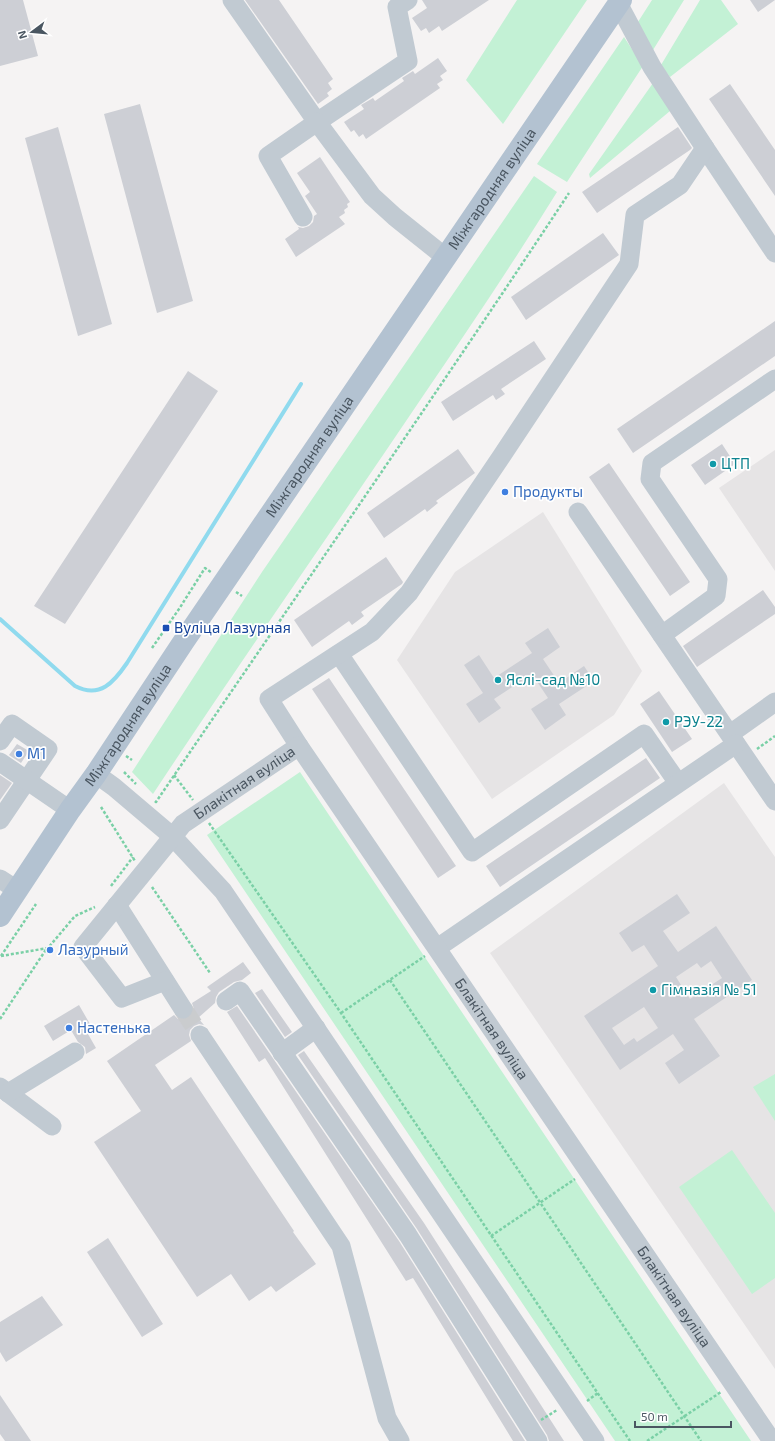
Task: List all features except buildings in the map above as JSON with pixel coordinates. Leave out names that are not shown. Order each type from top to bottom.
[{"type":"main road","name":"Міжгародняя вуліца","points":[[0,916],[8,885],[70,810],[96,774],[184,641],[620,2]]},
{"type":"street","points":[[232,0],[372,196],[395,217],[445,257]]},
{"type":"street","points":[[303,217],[268,156],[408,61],[397,7],[408,0]]},
{"type":"street","points":[[620,2],[652,67],[775,253]]},
{"type":"street","points":[[299,746],[269,700],[372,632],[409,593],[629,264],[635,216],[680,184],[705,148]]},
{"type":"street","points":[[662,634],[716,596],[718,579],[650,479],[652,463],[775,379]]},
{"type":"street","points":[[578,512],[775,801]]},
{"type":"street","points":[[339,654],[472,852],[644,734],[678,783]]},
{"type":"street","points":[[437,948],[678,783],[737,745],[775,702]]},
{"type":"street","points":[[0,741],[12,724],[48,749],[0,820]]},
{"type":"street","name":"Блакітная вуліца","points":[[166,981],[122,998],[83,948],[112,898],[143,873],[183,824],[299,746],[772,1441]]},
{"type":"street","points":[[0,762],[70,810]]},
{"type":"street","points":[[96,774],[114,787],[172,837],[222,891],[595,1441]]},
{"type":"street","points":[[112,898],[183,1009]]},
{"type":"street","points":[[239,992],[408,1235],[538,1441]]},
{"type":"street","points":[[282,1053],[316,1028]]},
{"type":"street","points":[[200,1035],[341,1246],[386,1418],[400,1441]]},
{"type":"street","points":[[52,1126],[4,1090],[75,1052]]},
{"type":"path","points":[[156,802],[484,322],[569,192]]},
{"type":"path","points":[[152,648],[205,568],[214,575]]},
{"type":"path","points":[[737,745],[775,736]]},
{"type":"path","points":[[126,756],[132,760]]},
{"type":"path","points":[[174,774],[341,1013],[630,1441]]},
{"type":"path","points":[[101,807],[132,857],[210,973]]},
{"type":"path","points":[[112,898],[132,857]]},
{"type":"path","points":[[0,1018],[48,948],[75,916],[94,908],[98,902]]},
{"type":"path","points":[[36,904],[1,956],[48,948]]},
{"type":"path","points":[[341,1013],[437,948]]},
{"type":"path","points":[[390,980],[701,1441]]},
{"type":"path","points":[[491,1236],[588,1170]]},
{"type":"path","points":[[647,1441],[733,1384]]},
{"type":"path","points":[[582,1404],[598,1393]]},
{"type":"path","points":[[547,1416],[556,1410],[559,1414]]},
{"type":"shaded area","points":[[775,450],[775,571],[719,488]]},
{"type":"shaded area","points":[[543,512],[642,671],[614,715],[492,799],[397,660],[455,572]]},
{"type":"shaded area","points":[[724,783],[775,857],[775,1369],[490,953]]},
{"type":"green space","points":[[517,0],[587,0],[503,124],[466,80]]},
{"type":"green space","points":[[652,0],[684,0],[653,50],[636,25]]},
{"type":"green space","points":[[700,0],[721,0],[738,24],[670,77],[661,65]]},
{"type":"green space","points":[[624,37],[643,66],[567,182],[537,164]]},
{"type":"green space","points":[[653,83],[670,111],[590,178],[589,174]]},
{"type":"green space","points":[[534,176],[557,192],[459,343],[220,693],[153,794],[132,772],[262,572]]},
{"type":"green space","points":[[300,772],[751,1441],[615,1441],[207,835]]},
{"type":"green space","points":[[775,1074],[775,1121],[753,1087]]},
{"type":"green space","points":[[732,1150],[775,1213],[775,1278],[752,1294],[679,1187]]},
{"type":"waterway","points":[[0,619],[75,686],[84,690],[92,691],[106,686],[117,676],[127,663],[301,384]]},
{"type":"tunnel","points":[[183,1009],[200,1035]]},
{"type":"place","name":"ЦТП","points":[[713,464]]},
{"type":"place","name":"Продукты","points":[[505,492]]},
{"type":"place","name":"Вуліца Лазурная","points":[[166,628]]},
{"type":"place","name":"Яслі-сад №10","points":[[498,680]]},
{"type":"place","name":"РЭУ-22","points":[[666,722]]},
{"type":"place","name":"М1","points":[[19,754]]},
{"type":"place","name":"Лазурный","points":[[50,950]]},
{"type":"place","name":"Гімназія № 51","points":[[653,990]]},
{"type":"place","name":"Настенька","points":[[69,1028]]}]
